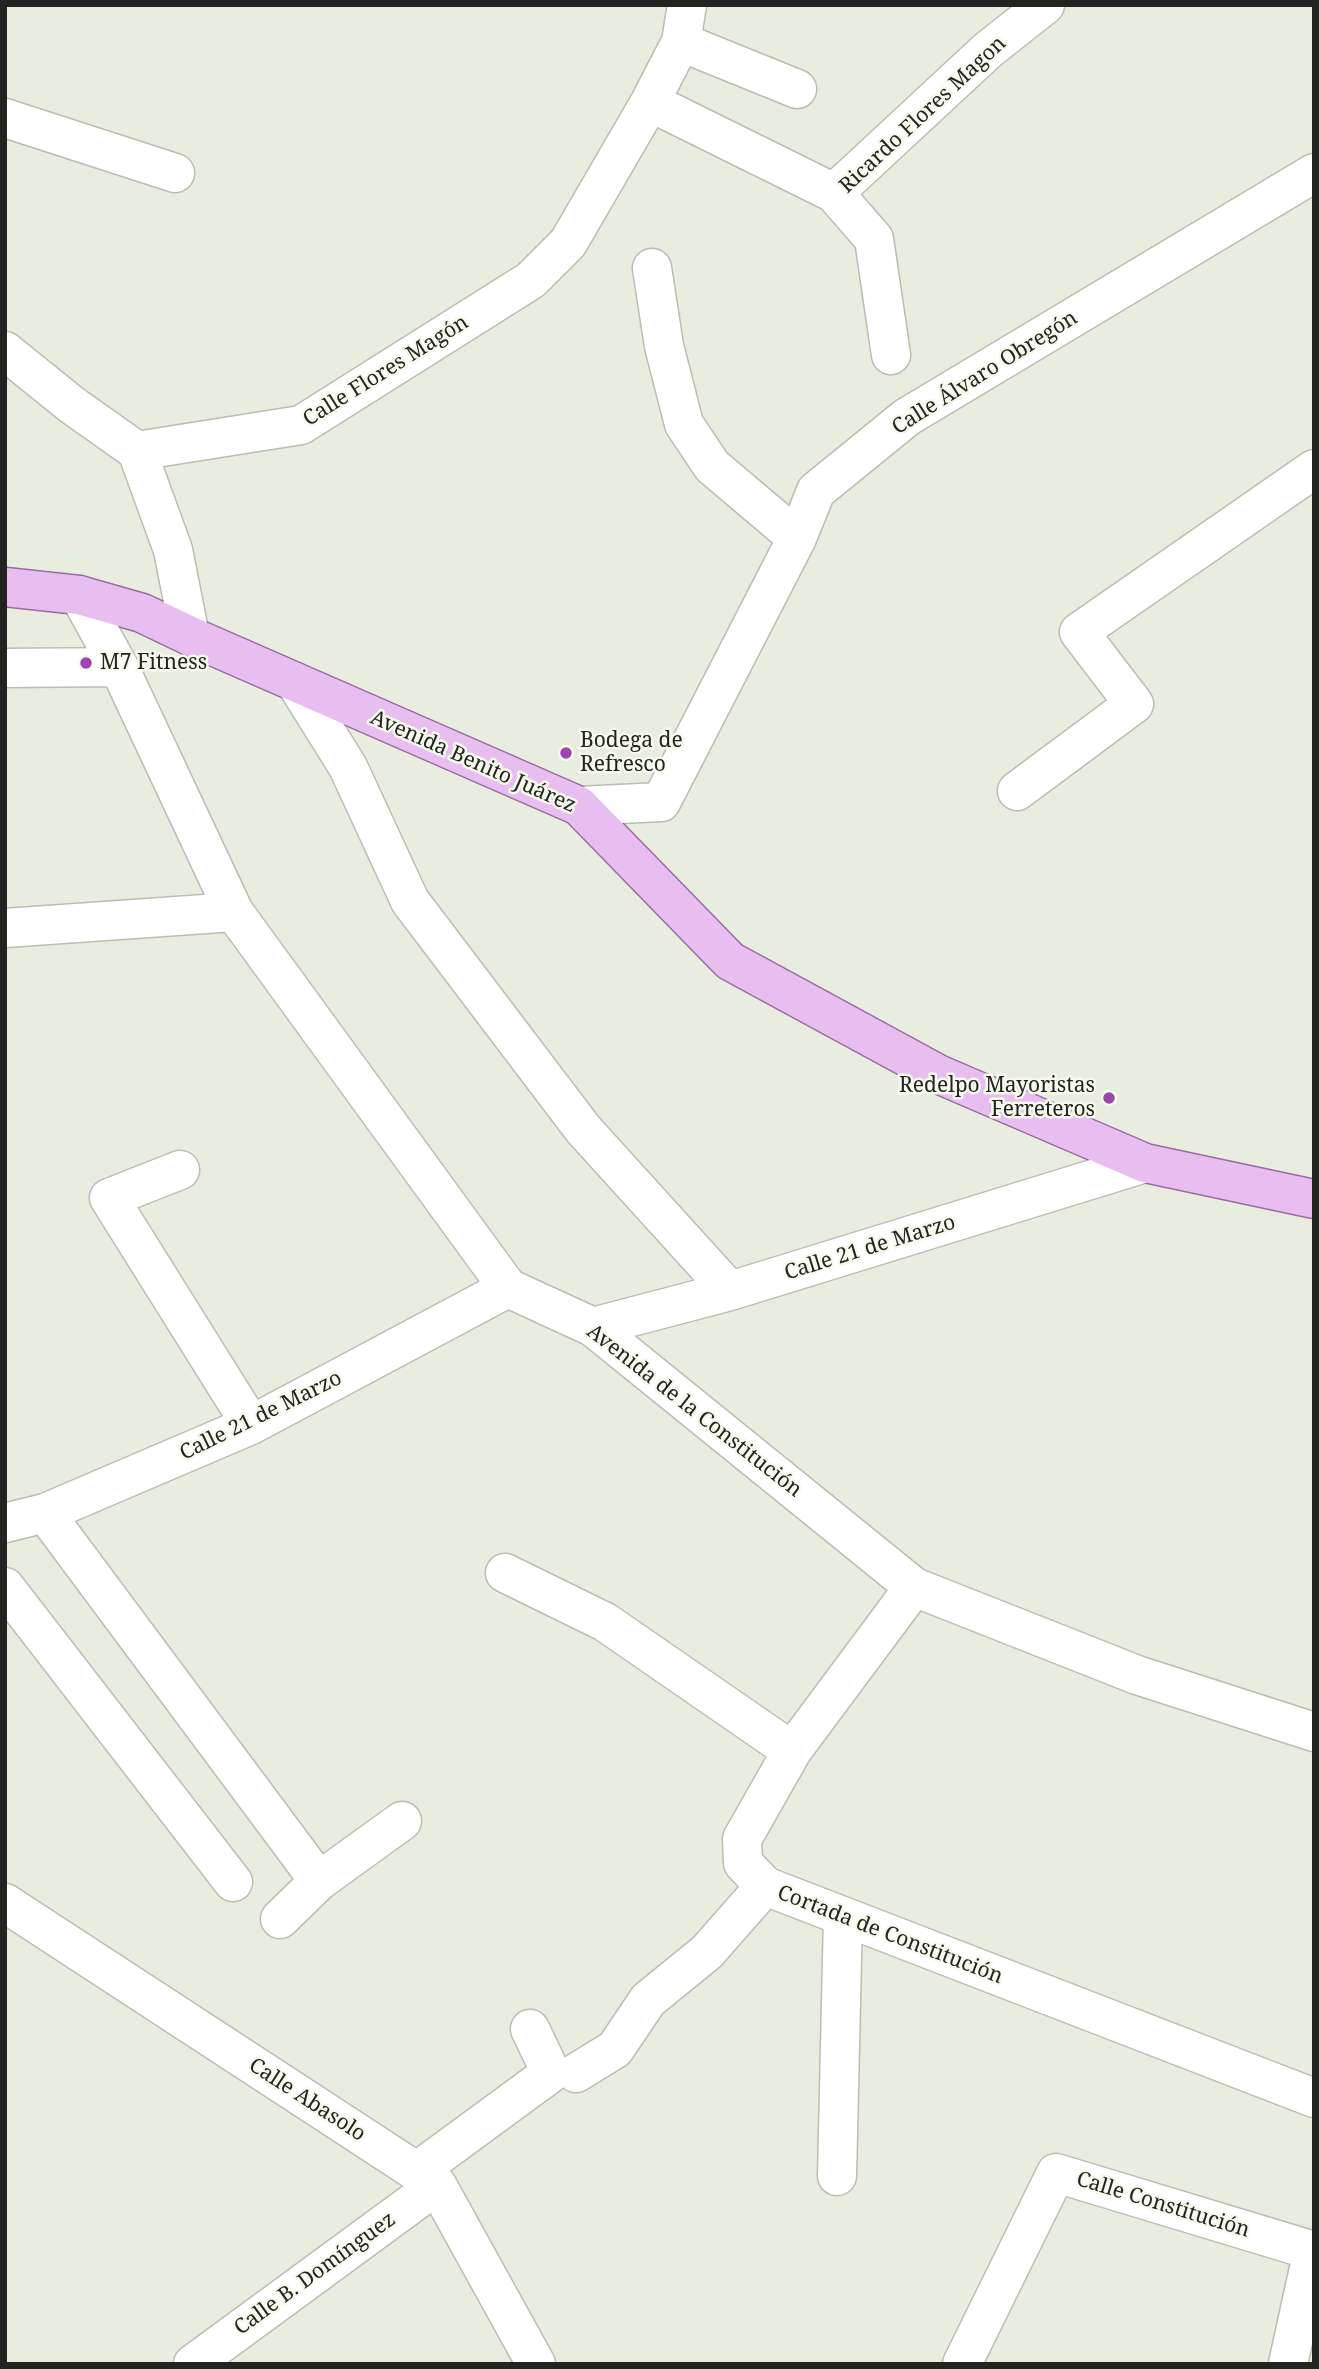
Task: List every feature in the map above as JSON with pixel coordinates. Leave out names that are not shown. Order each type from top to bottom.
[{"type":"main road","name":"Avenida Benito Juárez","points":[[5,587],[79,595],[142,613],[579,806],[730,961],[938,1074],[1145,1163],[1314,1199]]},
{"type":"street","name":"Calle Flores Magón","points":[[137,451],[301,425],[531,280],[568,243],[650,102],[681,42],[687,5]]},
{"type":"street","name":"Ricardo Flores Magon","points":[[891,355],[874,239],[834,193],[988,50],[1045,5]]},
{"type":"street","points":[[681,42],[797,89]]},
{"type":"street","points":[[650,102],[834,193]]},
{"type":"street","points":[[5,118],[175,173]]},
{"type":"street","name":"Calle Álvaro Obregón","points":[[579,806],[661,802],[797,538],[816,491],[907,417],[1314,173]]},
{"type":"street","points":[[652,268],[664,346],[684,424],[712,467],[797,538]]},
{"type":"street","points":[[5,351],[72,405],[137,451],[173,550],[190,636]]},
{"type":"street","points":[[1017,792],[1134,704],[1079,632],[1314,468]]},
{"type":"street","name":"Avenida de la Constitución","points":[[79,595],[119,667],[234,912],[508,1288],[593,1327],[914,1587],[1138,1675],[1314,1732]]},
{"type":"street","points":[[5,668],[119,667]]},
{"type":"street","points":[[295,682],[348,767],[410,901],[583,1129],[730,1291]]},
{"type":"street","points":[[5,928],[234,912]]},
{"type":"street","name":"Calle 21 de Marzo","points":[[593,1327],[730,1291],[1145,1163]]},
{"type":"street","points":[[180,1170],[109,1198],[251,1425]]},
{"type":"street","name":"Calle 21 de Marzo","points":[[5,1523],[45,1513],[251,1425],[508,1288]]},
{"type":"street","points":[[45,1513],[319,1881]]},
{"type":"street","points":[[505,1573],[605,1622],[792,1751]]},
{"type":"street","points":[[5,1587],[233,1882]]},
{"type":"street","name":"Cortada de Constitución","points":[[914,1587],[792,1751],[742,1839],[743,1863],[765,1886],[1314,2098]]},
{"type":"street","points":[[280,1919],[319,1881],[402,1821]]},
{"type":"street","points":[[576,2073],[615,2049],[648,2000],[707,1952],[765,1886]]},
{"type":"street","name":"Calle Abasolo","points":[[5,1903],[426,2178],[537,2364]]},
{"type":"street","points":[[837,2176],[843,1916]]},
{"type":"street","name":"Calle B. Domínguez","points":[[193,2364],[426,2178],[551,2073],[530,2029]]},
{"type":"street","name":"Calle Constitución","points":[[962,2364],[1056,2173],[1313,2250]]},
{"type":"street","points":[[1288,2364],[1313,2250]]},
{"type":"place","name":"M7 Fitness","points":[[86,663]]},
{"type":"place","name":"Bodega de Refresco","points":[[566,753]]},
{"type":"place","name":"Redelpo Mayoristas Ferreteros","points":[[1109,1098]]}]
